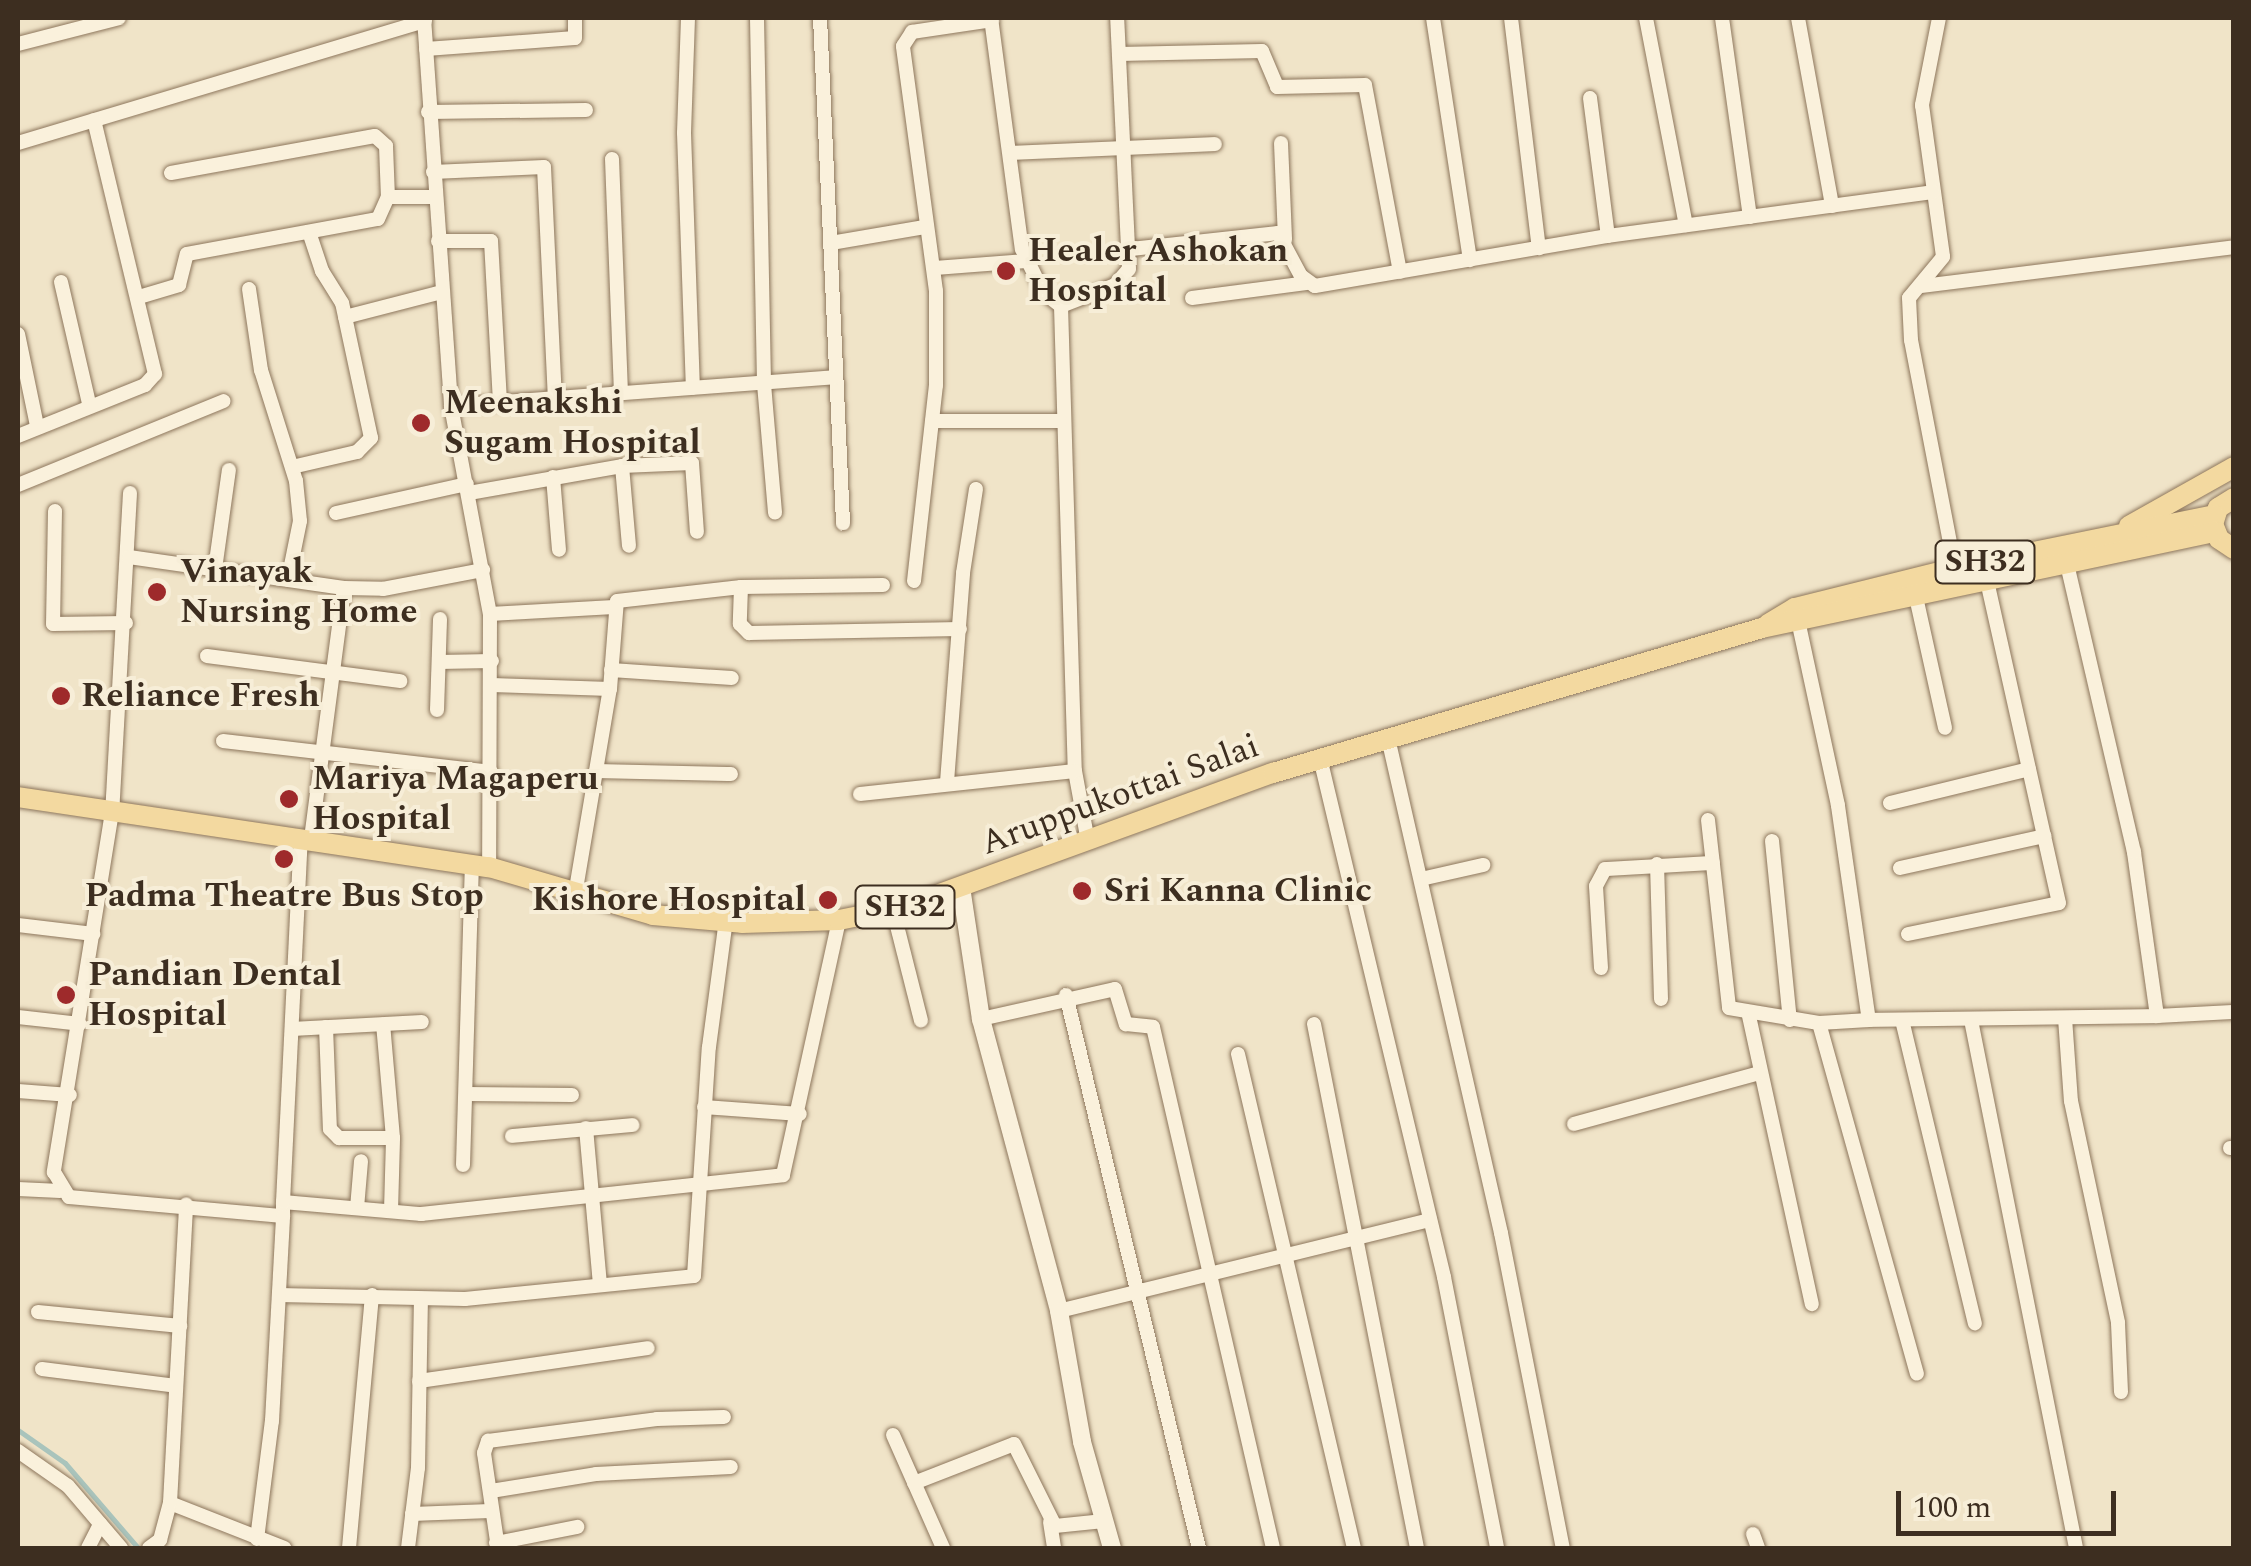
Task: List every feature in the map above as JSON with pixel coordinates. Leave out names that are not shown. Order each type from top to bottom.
[{"type":"main road","points":[[2110,536],[2234,468]]},
{"type":"main road","points":[[2234,498],[2215,524],[2234,548]]},
{"type":"main road","name":"Aruppukottai Salai","points":[[1762,628],[1795,608],[1956,568],[2110,536],[2215,524]]},
{"type":"main road","name":"Aruppukottai Salai","points":[[18,797],[480,866],[576,889],[652,915],[726,920],[839,920],[893,910],[961,888],[1320,758],[1762,628],[1799,625],[2067,565],[2215,524]]},
{"type":"street","points":[[18,44],[119,18]]},
{"type":"street","points":[[426,50],[575,38],[575,18]]},
{"type":"street","points":[[688,18],[684,133],[692,388]]},
{"type":"street","points":[[757,18],[764,384],[775,513]]},
{"type":"street","points":[[820,18],[843,523]]},
{"type":"street","points":[[1061,306],[1124,280],[1131,248],[1116,18]]},
{"type":"street","points":[[1433,18],[1470,260]]},
{"type":"street","points":[[1511,18],[1539,248]]},
{"type":"street","points":[[1646,18],[1686,226]]},
{"type":"street","points":[[1722,18],[1750,217]]},
{"type":"street","points":[[1798,18],[1832,206]]},
{"type":"street","points":[[1940,18],[1922,106],[1944,257],[1909,298],[1910,340],[1956,568]]},
{"type":"street","points":[[18,142],[425,19],[428,112],[451,406],[484,570],[492,660],[490,772],[480,866],[464,1165]]},
{"type":"street","points":[[914,581],[932,420],[934,268],[924,227],[905,38],[992,19],[1026,260],[1043,292],[1061,306]]},
{"type":"street","points":[[1118,54],[1262,51],[1276,87],[1365,84],[1400,272]]},
{"type":"street","points":[[1590,98],[1608,236]]},
{"type":"street","points":[[428,112],[586,110]]},
{"type":"street","points":[[18,436],[89,403],[145,385],[155,374],[94,120]]},
{"type":"street","points":[[139,297],[179,285],[188,254],[383,217],[388,197],[386,146],[375,136],[171,173]]},
{"type":"street","points":[[1011,153],[1125,144],[1216,144]]},
{"type":"street","points":[[1281,144],[1285,240],[1308,284]]},
{"type":"street","points":[[612,159],[621,394]]},
{"type":"street","points":[[433,172],[544,168],[555,398]]},
{"type":"street","points":[[1192,298],[1400,272],[1608,236],[1933,192]]},
{"type":"street","points":[[388,197],[435,196]]},
{"type":"street","points":[[830,243],[924,227]]},
{"type":"street","points":[[292,467],[369,444],[346,317],[309,232]]},
{"type":"street","points":[[1131,248],[1272,232],[1285,240]]},
{"type":"street","points":[[438,240],[491,241],[500,403]]},
{"type":"street","points":[[1921,286],[2234,247]]},
{"type":"street","points":[[934,268],[1026,260]]},
{"type":"street","points":[[61,282],[89,403]]},
{"type":"street","points":[[248,290],[261,370],[292,467],[300,520],[288,580]]},
{"type":"street","points":[[346,317],[442,292]]},
{"type":"street","points":[[1061,306],[1060,421],[1075,771],[1088,842]]},
{"type":"street","points":[[18,334],[38,426]]},
{"type":"street","points":[[451,406],[834,377]]},
{"type":"street","points":[[18,485],[224,401]]},
{"type":"street","points":[[932,420],[1060,421]]},
{"type":"street","points":[[336,513],[468,488],[622,466],[692,463],[700,500],[697,532]]},
{"type":"street","points":[[622,466],[629,546]]},
{"type":"street","points":[[215,570],[229,470]]},
{"type":"street","points":[[552,477],[559,550]]},
{"type":"street","points":[[947,782],[976,489]]},
{"type":"street","points":[[60,1191],[54,1172],[70,1096],[112,812],[126,623],[130,493]]},
{"type":"street","points":[[55,511],[53,624],[126,623]]},
{"type":"street","points":[[129,557],[344,588],[383,588],[484,570]]},
{"type":"street","points":[[2067,565],[2134,852],[2157,1016]]},
{"type":"street","points":[[1908,934],[2059,903],[1986,581]]},
{"type":"street","points":[[490,614],[614,607],[630,596],[731,588],[883,584]]},
{"type":"street","points":[[256,1538],[279,1295],[306,837],[344,588]]},
{"type":"street","points":[[731,588],[740,624],[749,633],[960,629]]},
{"type":"street","points":[[1916,597],[1945,728]]},
{"type":"street","points":[[576,889],[610,689],[614,607]]},
{"type":"street","points":[[437,710],[440,619]]},
{"type":"street","points":[[1799,625],[1838,806],[1869,1020]]},
{"type":"street","points":[[208,656],[400,681]]},
{"type":"street","points":[[439,662],[492,660]]},
{"type":"street","points":[[611,670],[732,678]]},
{"type":"street","points":[[492,685],[610,689]]},
{"type":"street","points":[[1388,738],[1563,1548]]},
{"type":"street","points":[[223,741],[490,772]]},
{"type":"street","points":[[1320,758],[1430,1220],[1497,1548]]},
{"type":"street","points":[[1890,802],[2029,769]]},
{"type":"street","points":[[596,771],[731,774]]},
{"type":"street","points":[[860,794],[1075,771]]},
{"type":"street","points":[[1708,820],[1726,999],[1732,1012],[1819,1023],[2234,1012]]},
{"type":"street","points":[[1900,868],[2044,836]]},
{"type":"street","points":[[1772,841],[1790,1020]]},
{"type":"street","points":[[1601,968],[1600,874],[1657,864],[1713,863]]},
{"type":"street","points":[[1657,864],[1661,999]]},
{"type":"street","points":[[1421,879],[1484,866]]},
{"type":"street","points":[[961,888],[980,1019],[1058,1311],[1112,1548]]},
{"type":"street","points":[[893,910],[921,1021]]},
{"type":"street","points":[[279,1295],[421,1299],[694,1276],[704,1107],[726,920]]},
{"type":"street","points":[[18,1189],[60,1191],[69,1197],[421,1214],[701,1188],[782,1175],[800,1114],[839,920]]},
{"type":"street","points":[[18,925],[93,934]]},
{"type":"street","points":[[980,1019],[1066,995],[1115,989],[1126,1024],[1153,1027],[1273,1548]]},
{"type":"street","points":[[1066,995],[1199,1548]]},
{"type":"street","points":[[1749,1016],[1758,1073],[1812,1304]]},
{"type":"street","points":[[18,1017],[80,1024]]},
{"type":"street","points":[[2066,1018],[2072,1101],[2118,1323],[2121,1392]]},
{"type":"street","points":[[1902,1020],[1975,1324]]},
{"type":"street","points":[[1972,1020],[2076,1548]]},
{"type":"street","points":[[292,1029],[422,1022]]},
{"type":"street","points":[[1819,1023],[1917,1374]]},
{"type":"street","points":[[383,1024],[393,1138],[391,1211]]},
{"type":"street","points":[[1314,1024],[1417,1548]]},
{"type":"street","points":[[326,1027],[330,1129],[339,1138],[393,1138]]},
{"type":"street","points":[[1238,1054],[1354,1548]]},
{"type":"street","points":[[1574,1124],[1758,1073]]},
{"type":"street","points":[[18,1091],[70,1096]]},
{"type":"street","points":[[466,1094],[572,1095]]},
{"type":"street","points":[[704,1107],[800,1114]]},
{"type":"street","points":[[512,1136],[632,1124]]},
{"type":"street","points":[[586,1128],[588,1197],[600,1284]]},
{"type":"street","points":[[357,1208],[361,1161]]},
{"type":"street","points":[[176,1548],[157,1540],[170,1503],[186,1204]]},
{"type":"street","points":[[1058,1311],[1430,1220]]},
{"type":"street","points":[[348,1548],[372,1296]]},
{"type":"street","points":[[408,1548],[420,1382],[421,1299]]},
{"type":"street","points":[[38,1312],[180,1326]]},
{"type":"street","points":[[420,1382],[648,1348]]},
{"type":"street","points":[[42,1369],[176,1386]]},
{"type":"street","points":[[577,1528],[497,1546],[483,1449],[488,1441],[660,1418],[724,1417]]},
{"type":"street","points":[[894,1435],[943,1548]]},
{"type":"street","points":[[914,1483],[1014,1444],[1050,1522],[1054,1548]]},
{"type":"street","points":[[18,1451],[68,1486],[120,1548]]},
{"type":"street","points":[[491,1491],[656,1471],[731,1467]]},
{"type":"street","points":[[170,1503],[284,1548]]},
{"type":"street","points":[[412,1514],[490,1511]]},
{"type":"street","points":[[1050,1522],[1061,1527],[1104,1521]]},
{"type":"street","points":[[88,1548],[100,1524]]},
{"type":"waterway","points":[[18,1430],[65,1463],[138,1548]]},
{"type":"place","name":"Healer Ashokan Hospital","points":[[1006,271]]},
{"type":"place","name":"Meenakshi Sugam Hospital","points":[[421,423]]},
{"type":"place","name":"Vinayak Nursing Home","points":[[157,592]]},
{"type":"place","name":"Reliance Fresh","points":[[61,696]]},
{"type":"place","name":"Mariya Magaperu Hospital","points":[[289,799]]},
{"type":"place","name":"Padma Theatre Bus Stop","points":[[284,859]]},
{"type":"place","name":"Sri Kanna Clinic","points":[[1082,891]]},
{"type":"place","name":"Kishore Hospital","points":[[828,900]]},
{"type":"place","name":"Pandian Dental Hospital","points":[[66,995]]}]
